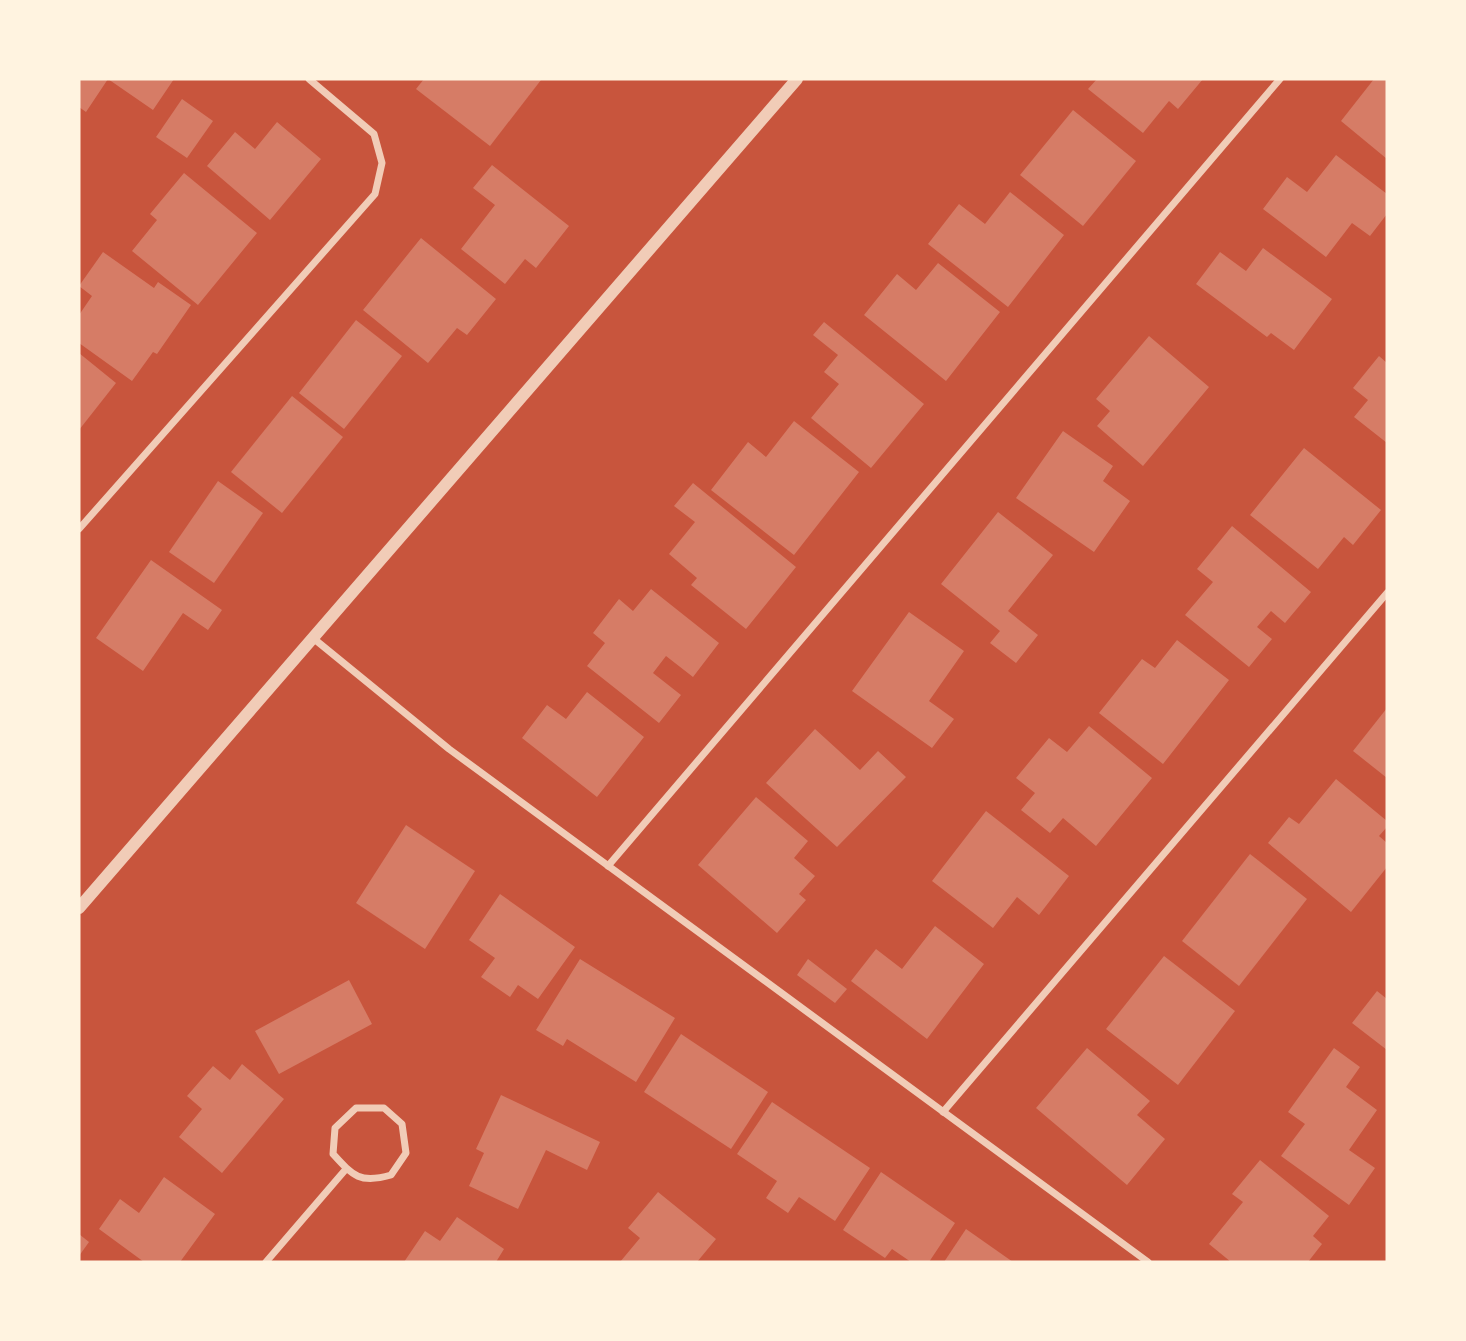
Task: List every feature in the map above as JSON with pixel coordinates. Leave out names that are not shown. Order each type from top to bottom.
[{"type":"street","points":[[79,529],[375,194],[382,163],[374,134],[309,79]]},
{"type":"street","points":[[79,908],[797,79]]},
{"type":"street","points":[[608,866],[1280,79]]},
{"type":"street","points":[[943,1112],[1387,593]]},
{"type":"street","points":[[313,638],[449,749],[1148,1262]]},
{"type":"street","points":[[356,1108],[384,1108],[402,1124],[406,1153],[391,1175],[372,1180],[361,1179],[346,1168],[332,1154],[335,1128],[356,1108]]},
{"type":"street","points":[[266,1262],[346,1168]]},
{"type":"building","points":[[79,79],[108,79],[86,112],[79,107]]},
{"type":"building","points":[[108,79],[174,79],[153,110]]},
{"type":"building","points":[[424,79],[541,80],[490,146],[416,89]]},
{"type":"building","points":[[1097,79],[1203,79],[1178,109],[1169,101],[1143,133],[1088,89]]},
{"type":"building","points":[[1374,79],[1387,79],[1387,159],[1341,121]]},
{"type":"building","points":[[182,99],[213,121],[187,158],[156,137]]},
{"type":"building","points":[[1073,110],[1136,161],[1083,226],[1020,175]]},
{"type":"building","points":[[277,122],[321,159],[270,220],[207,166],[235,132],[255,149]]},
{"type":"building","points":[[1336,155],[1387,194],[1387,214],[1370,236],[1352,223],[1326,257],[1263,209],[1287,177],[1307,192]]},
{"type":"building","points":[[492,165],[569,226],[536,268],[525,259],[505,284],[461,249],[495,205],[473,188]]},
{"type":"building","points":[[184,173],[257,233],[198,305],[132,251],[157,220],[150,214]]},
{"type":"building","points":[[1010,192],[1064,235],[1008,307],[928,244],[959,204],[985,224]]},
{"type":"building","points":[[421,238],[496,299],[467,335],[457,328],[428,363],[363,310]]},
{"type":"building","points":[[1263,248],[1332,299],[1294,350],[1271,333],[1267,337],[1196,284],[1220,252],[1246,271]]},
{"type":"building","points":[[103,252],[154,288],[158,282],[191,305],[157,354],[153,352],[132,381],[79,343],[79,315],[92,296],[79,286]]},
{"type":"building","points":[[938,263],[1000,312],[946,381],[864,315],[897,274],[916,290]]},
{"type":"building","points":[[356,320],[402,356],[344,429],[299,393]]},
{"type":"building","points":[[824,322],[924,404],[871,468],[811,418],[839,384],[824,372],[838,355],[813,335]]},
{"type":"building","points":[[1149,336],[1209,387],[1143,466],[1097,426],[1110,411],[1096,399]]},
{"type":"building","points":[[79,353],[116,383],[79,430]]},
{"type":"building","points":[[1379,356],[1387,363],[1387,443],[1354,417],[1368,400],[1353,388]]},
{"type":"building","points":[[292,396],[343,437],[282,513],[231,472]]},
{"type":"building","points":[[794,421],[859,472],[794,555],[711,490],[748,442],[766,457]]},
{"type":"building","points":[[1063,431],[1113,466],[1103,481],[1130,501],[1094,552],[1016,498]]},
{"type":"building","points":[[1304,448],[1381,510],[1353,545],[1344,537],[1318,569],[1250,515]]},
{"type":"building","points":[[218,481],[263,513],[214,583],[169,552]]},
{"type":"building","points":[[693,483],[796,567],[746,629],[691,585],[697,578],[669,554],[695,522],[674,506]]},
{"type":"building","points":[[998,512],[1053,555],[1008,611],[1038,635],[1016,663],[990,643],[1000,631],[941,584]]},
{"type":"building","points":[[1232,526],[1311,592],[1285,623],[1271,611],[1257,627],[1272,639],[1249,667],[1185,615],[1213,582],[1197,569]]},
{"type":"building","points":[[151,560],[222,610],[208,630],[183,613],[143,671],[96,638]]},
{"type":"building","points":[[651,589],[719,643],[693,677],[666,656],[653,673],[681,695],[659,723],[587,666],[605,643],[593,633],[619,599],[633,611]]},
{"type":"building","points":[[909,612],[964,651],[929,701],[954,719],[932,748],[852,691]]},
{"type":"building","points":[[1177,640],[1229,680],[1163,764],[1099,713],[1142,659],[1155,668]]},
{"type":"building","points":[[587,692],[644,737],[597,797],[522,738],[547,705],[566,719]]},
{"type":"building","points":[[1387,708],[1387,778],[1353,751]]},
{"type":"building","points":[[1089,726],[1152,778],[1096,846],[1063,818],[1050,833],[1021,810],[1035,793],[1016,778],[1049,738],[1067,752]]},
{"type":"building","points":[[815,729],[860,770],[878,751],[906,777],[837,847],[766,783]]},
{"type":"building","points":[[1336,779],[1387,821],[1387,827],[1379,836],[1387,843],[1387,867],[1351,912],[1268,843],[1289,817],[1299,824]]},
{"type":"building","points":[[756,797],[808,841],[794,858],[815,876],[799,894],[806,900],[777,933],[698,865]]},
{"type":"building","points":[[986,811],[1069,876],[1039,915],[1017,897],[993,928],[932,881]]},
{"type":"building","points":[[406,825],[475,871],[425,949],[356,903]]},
{"type":"building","points":[[1250,854],[1307,899],[1239,986],[1182,941]]},
{"type":"building","points":[[500,894],[575,947],[538,999],[518,985],[510,997],[481,977],[495,958],[469,940]]},
{"type":"building","points":[[935,926],[984,964],[927,1039],[851,981],[876,949],[902,969]]},
{"type":"building","points":[[1164,956],[1235,1011],[1178,1085],[1106,1029]]},
{"type":"building","points":[[580,959],[675,1018],[636,1082],[567,1039],[563,1046],[536,1030]]},
{"type":"building","points":[[808,959],[847,989],[835,1003],[797,975]]},
{"type":"building","points":[[349,980],[372,1024],[279,1074],[255,1031]]},
{"type":"building","points":[[1377,991],[1387,999],[1387,1050],[1352,1023]]},
{"type":"building","points":[[681,1034],[768,1092],[731,1149],[644,1092]]},
{"type":"building","points":[[1087,1048],[1150,1101],[1137,1115],[1165,1139],[1127,1185],[1036,1108]]},
{"type":"building","points":[[1334,1048],[1360,1067],[1346,1087],[1377,1110],[1349,1150],[1375,1168],[1349,1205],[1281,1156],[1305,1124],[1288,1112]]},
{"type":"building","points":[[242,1064],[284,1099],[222,1173],[179,1137],[202,1109],[187,1096],[213,1066],[230,1080]]},
{"type":"building","points":[[501,1095],[600,1142],[587,1170],[546,1150],[518,1209],[469,1186],[484,1153],[476,1149]]},
{"type":"building","points":[[772,1102],[870,1168],[835,1221],[799,1197],[788,1213],[766,1198],[777,1181],[737,1154]]},
{"type":"building","points":[[1260,1160],[1329,1216],[1313,1236],[1322,1244],[1308,1262],[1231,1262],[1209,1244],[1243,1202],[1232,1194]]},
{"type":"building","points":[[881,1172],[955,1223],[929,1262],[911,1262],[892,1249],[885,1258],[843,1230]]},
{"type":"building","points":[[164,1177],[215,1214],[180,1262],[144,1262],[99,1229],[120,1199],[139,1213]]},
{"type":"building","points":[[658,1192],[716,1239],[697,1262],[620,1262],[640,1238],[628,1228]]},
{"type":"building","points":[[457,1217],[504,1249],[496,1262],[404,1262],[425,1231],[440,1241]]},
{"type":"building","points":[[966,1229],[1013,1262],[944,1262]]},
{"type":"building","points":[[79,1234],[89,1242],[79,1256]]}]
